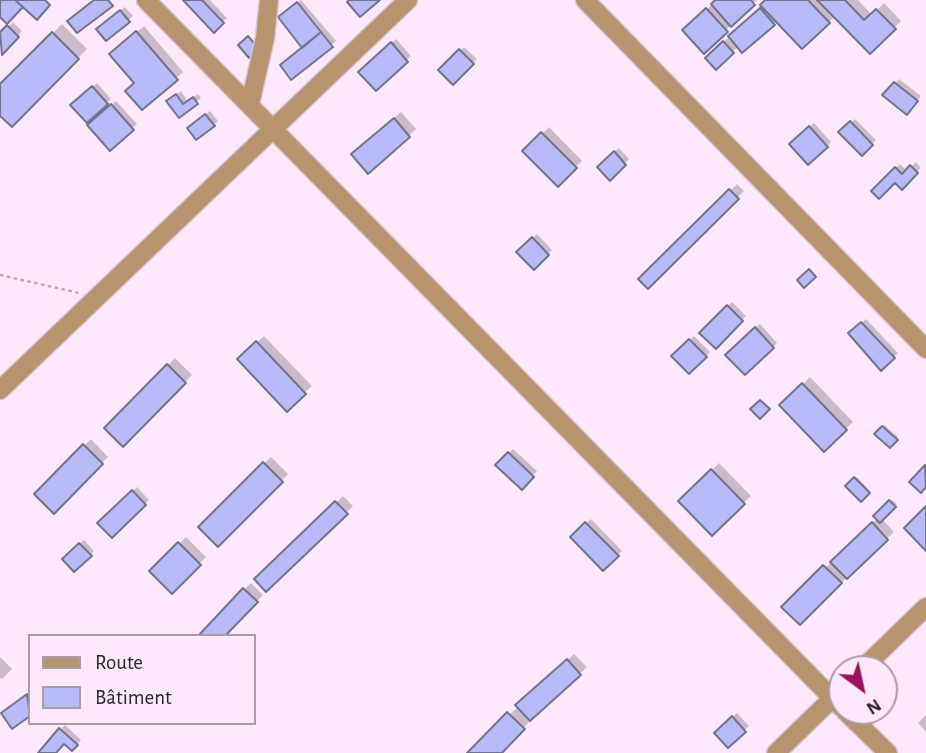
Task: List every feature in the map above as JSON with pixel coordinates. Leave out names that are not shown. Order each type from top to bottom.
[{"type":"street","points":[[146,0],[828,689]]},
{"type":"street","points":[[250,104],[265,37],[269,0]]},
{"type":"street","points":[[0,390],[408,0]]},
{"type":"street","points":[[585,0],[926,349]]},
{"type":"street","points":[[876,655],[926,607]]},
{"type":"street","points":[[776,753],[828,711]]},
{"type":"street","points":[[862,725],[888,753]]},
{"type":"path","points":[[0,275],[96,297]]},
{"type":"building","points":[[0,0],[15,0],[23,7],[7,24],[0,17]]},
{"type":"building","points":[[15,0],[45,0],[50,5],[37,20]]},
{"type":"building","points":[[94,0],[108,0],[113,6],[77,33],[67,21]]},
{"type":"building","points":[[183,0],[202,0],[224,23],[214,33]]},
{"type":"building","points":[[380,0],[360,17],[347,2]]},
{"type":"building","points":[[715,0],[751,0],[755,5],[731,27],[711,4]]},
{"type":"building","points":[[765,0],[808,0],[830,23],[802,49],[760,5]]},
{"type":"building","points":[[817,0],[845,0],[864,20],[876,9],[896,29],[870,54]]},
{"type":"building","points":[[297,2],[321,32],[302,48],[278,17]]},
{"type":"building","points":[[706,8],[728,32],[704,54],[682,30]]},
{"type":"building","points":[[760,8],[775,25],[742,53],[728,36]]},
{"type":"building","points":[[120,10],[130,22],[106,41],[96,29]]},
{"type":"building","points":[[7,25],[19,37],[2,55],[0,32]]},
{"type":"building","points":[[136,31],[178,80],[142,110],[125,91],[134,83],[109,54]]},
{"type":"building","points":[[52,32],[79,59],[12,127],[0,116],[0,84]]},
{"type":"building","points":[[321,32],[333,47],[291,80],[280,65]]},
{"type":"building","points":[[248,36],[259,49],[249,58],[238,45]]},
{"type":"building","points":[[723,41],[734,53],[716,70],[705,58]]},
{"type":"building","points":[[391,42],[408,62],[376,91],[358,72]]},
{"type":"building","points":[[459,49],[474,64],[453,85],[438,70]]},
{"type":"building","points":[[894,82],[918,101],[907,115],[882,95]]},
{"type":"building","points":[[92,86],[108,104],[87,123],[70,105]]},
{"type":"building","points":[[176,94],[183,104],[193,97],[198,104],[179,118],[166,101]]},
{"type":"building","points":[[111,104],[134,130],[110,151],[87,125]]},
{"type":"building","points":[[205,114],[215,126],[196,140],[187,128]]},
{"type":"building","points":[[394,118],[410,137],[368,174],[351,154]]},
{"type":"building","points":[[850,121],[873,145],[862,156],[838,132]]},
{"type":"building","points":[[809,126],[828,147],[808,165],[789,144]]},
{"type":"building","points":[[541,132],[577,168],[558,187],[522,151]]},
{"type":"building","points":[[614,151],[626,165],[610,181],[597,167]]},
{"type":"building","points":[[910,165],[918,173],[902,190],[895,183],[879,199],[871,191],[895,167],[902,174]]},
{"type":"building","points":[[729,189],[739,199],[648,289],[638,279]]},
{"type":"building","points":[[532,237],[549,255],[534,270],[516,252]]},
{"type":"building","points":[[809,269],[816,277],[804,288],[797,280]]},
{"type":"building","points":[[727,305],[743,321],[716,349],[699,333]]},
{"type":"building","points":[[861,322],[895,358],[881,371],[848,333]]},
{"type":"building","points":[[755,327],[774,348],[745,375],[725,355]]},
{"type":"building","points":[[689,339],[707,357],[689,374],[671,356]]},
{"type":"building","points":[[256,341],[306,394],[287,412],[237,359]]},
{"type":"building","points":[[167,364],[186,383],[123,447],[104,428]]},
{"type":"building","points":[[802,383],[847,430],[824,452],[779,405]]},
{"type":"building","points":[[760,400],[770,409],[760,419],[750,409]]},
{"type":"building","points":[[882,426],[898,440],[890,448],[874,434]]},
{"type":"building","points":[[83,444],[103,464],[54,514],[34,494]]},
{"type":"building","points":[[508,452],[534,477],[522,490],[495,465]]},
{"type":"building","points":[[263,462],[283,482],[218,547],[198,527]]},
{"type":"building","points":[[925,465],[926,487],[921,493],[909,482]]},
{"type":"building","points":[[711,469],[745,504],[712,536],[678,501]]},
{"type":"building","points":[[854,477],[870,493],[861,502],[845,486]]},
{"type":"building","points":[[132,490],[146,505],[112,538],[97,523]]},
{"type":"building","points":[[889,500],[896,507],[880,523],[873,516]]},
{"type":"building","points":[[335,501],[348,514],[266,592],[254,579]]},
{"type":"building","points":[[926,506],[926,551],[904,528]]},
{"type":"building","points":[[585,522],[619,556],[603,571],[570,537]]},
{"type":"building","points":[[872,522],[888,540],[847,579],[830,562]]},
{"type":"building","points":[[178,542],[201,565],[172,594],[149,571]]},
{"type":"building","points":[[79,543],[92,556],[74,572],[62,559]]},
{"type":"building","points":[[823,565],[842,583],[800,625],[781,607]]},
{"type":"building","points":[[243,588],[258,602],[227,634],[200,634]]},
{"type":"building","points":[[567,659],[581,675],[530,721],[515,705]]},
{"type":"building","points":[[27,694],[28,717],[12,729],[1,713]]},
{"type":"building","points":[[507,712],[525,729],[502,753],[467,753]]},
{"type":"building","points":[[732,716],[746,732],[728,748],[714,733]]},
{"type":"building","points":[[59,728],[78,745],[72,751],[64,744],[56,753],[38,753]]}]
